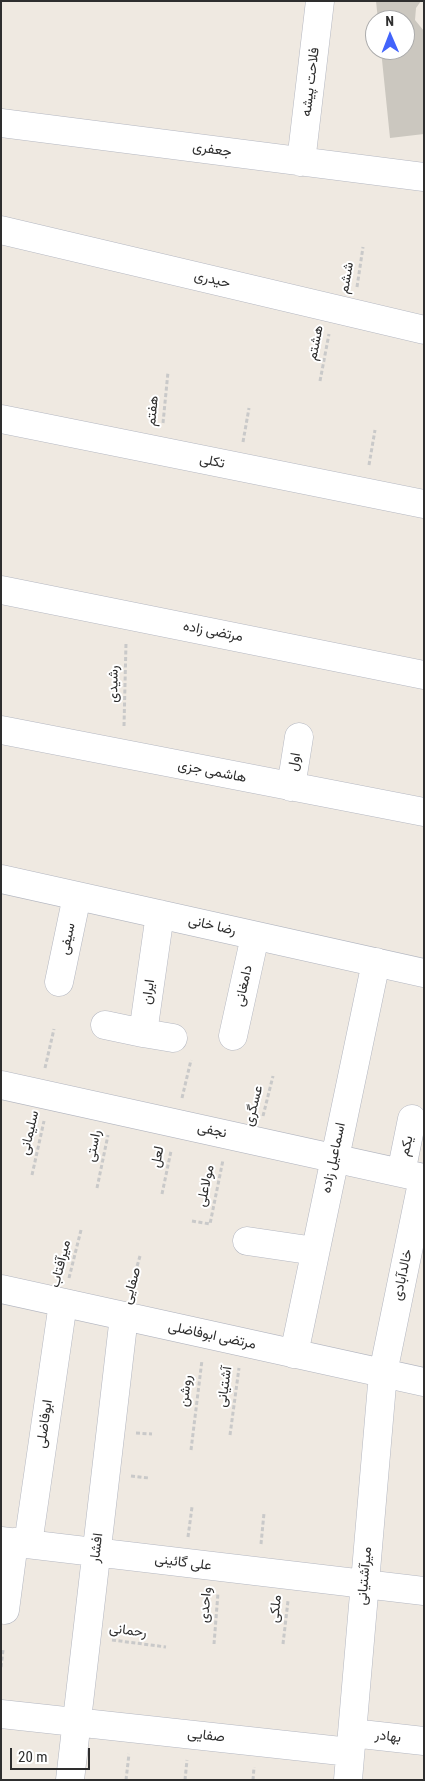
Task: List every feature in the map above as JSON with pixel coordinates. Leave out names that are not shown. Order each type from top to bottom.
[{"type":"street","name":"فلاحت پیشه","points":[[302,162],[320,1]]},
{"type":"street","name":"جعفری","points":[[1,122],[424,177]]},
{"type":"street","name":"حیدری","points":[[1,230],[424,330]]},
{"type":"street","name":"تکلی","points":[[1,419],[424,504]]},
{"type":"street","name":"مرتضی زاده","points":[[1,590],[424,675]]},
{"type":"street","name":"هاشمی جزی","points":[[1,730],[424,812]]},
{"type":"street","name":"اول","points":[[291,787],[299,737]]},
{"type":"street","name":"رضا خانی","points":[[1,879],[424,973]]},
{"type":"street","name":"سیفی","points":[[59,982],[77,896]]},
{"type":"street","name":"ایران","points":[[143,1033],[160,914]]},
{"type":"street","name":"دامغانی","points":[[233,1036],[255,936]]},
{"type":"street","name":"اسماعیل زاده","points":[[294,1354],[376,962]]},
{"type":"street","points":[[105,1025],[173,1038]]},
{"type":"street","name":"نجفی","points":[[1,1085],[416,1176]]},
{"type":"street","name":"یکم","points":[[412,1119],[416,1176]]},
{"type":"street","name":"خالدآبادی","points":[[383,1373],[416,1176]]},
{"type":"street","points":[[247,1241],[315,1251]]},
{"type":"street","name":"مرتضی ابوفاضلی","points":[[1,1290],[424,1382]]},
{"type":"street","name":"ابوفاضلی","points":[[5,1610],[15,1543],[62,1303]]},
{"type":"street","name":"افشار","points":[[70,1780],[124,1316]]},
{"type":"street","name":"میرآشتیانی","points":[[348,1780],[383,1373]]},
{"type":"street","name":"علی گائینی","points":[[15,1543],[424,1591]]},
{"type":"street","name":"صفایی","points":[[1,1714],[77,1722],[351,1742]]},
{"type":"street","name":"بهادر","points":[[351,1742],[424,1741]]},
{"type":"path","name":"ششم","points":[[343,311],[363,247]]},
{"type":"path","name":"هشتم","points":[[320,381],[343,311]]},
{"type":"path","name":"هفتم","points":[[160,451],[168,372]]},
{"type":"path","points":[[363,492],[375,430]]},
{"type":"path","name":"رشیدی","points":[[124,755],[127,614]]},
{"type":"path","name":"سلیمانی","points":[[32,1175],[54,1029]]},
{"type":"path","name":"لعل","points":[[162,1194],[191,1060]]},
{"type":"path","name":"عسگری","points":[[257,1141],[273,1076]]},
{"type":"path","name":"راستی","points":[[97,1188],[113,1110]]},
{"type":"path","name":"مولاعلی","points":[[192,1221],[210,1224],[228,1135]]},
{"type":"path","name":"میرآفتاب","points":[[62,1303],[81,1230]]},
{"type":"path","name":"صفایی","points":[[124,1316],[140,1256]]},
{"type":"path","name":"روشن","points":[[191,1450],[205,1334]]},
{"type":"path","name":"آشتیانی","points":[[230,1435],[243,1342]]},
{"type":"path","name":"واحدی","points":[[214,1644],[220,1567]]},
{"type":"path","name":"ملکی","points":[[284,1644],[291,1576]]},
{"type":"path","name":"رحمانی","points":[[86,1637],[166,1647]]},
{"type":"path","points":[[1,1668],[3,1650]]},
{"type":"building","points":[[376,1],[421,1],[416,8],[415,20],[415,10],[377,10]]},
{"type":"building","points":[[415,20],[424,31],[424,134],[390,138],[382,60],[415,60]]}]
